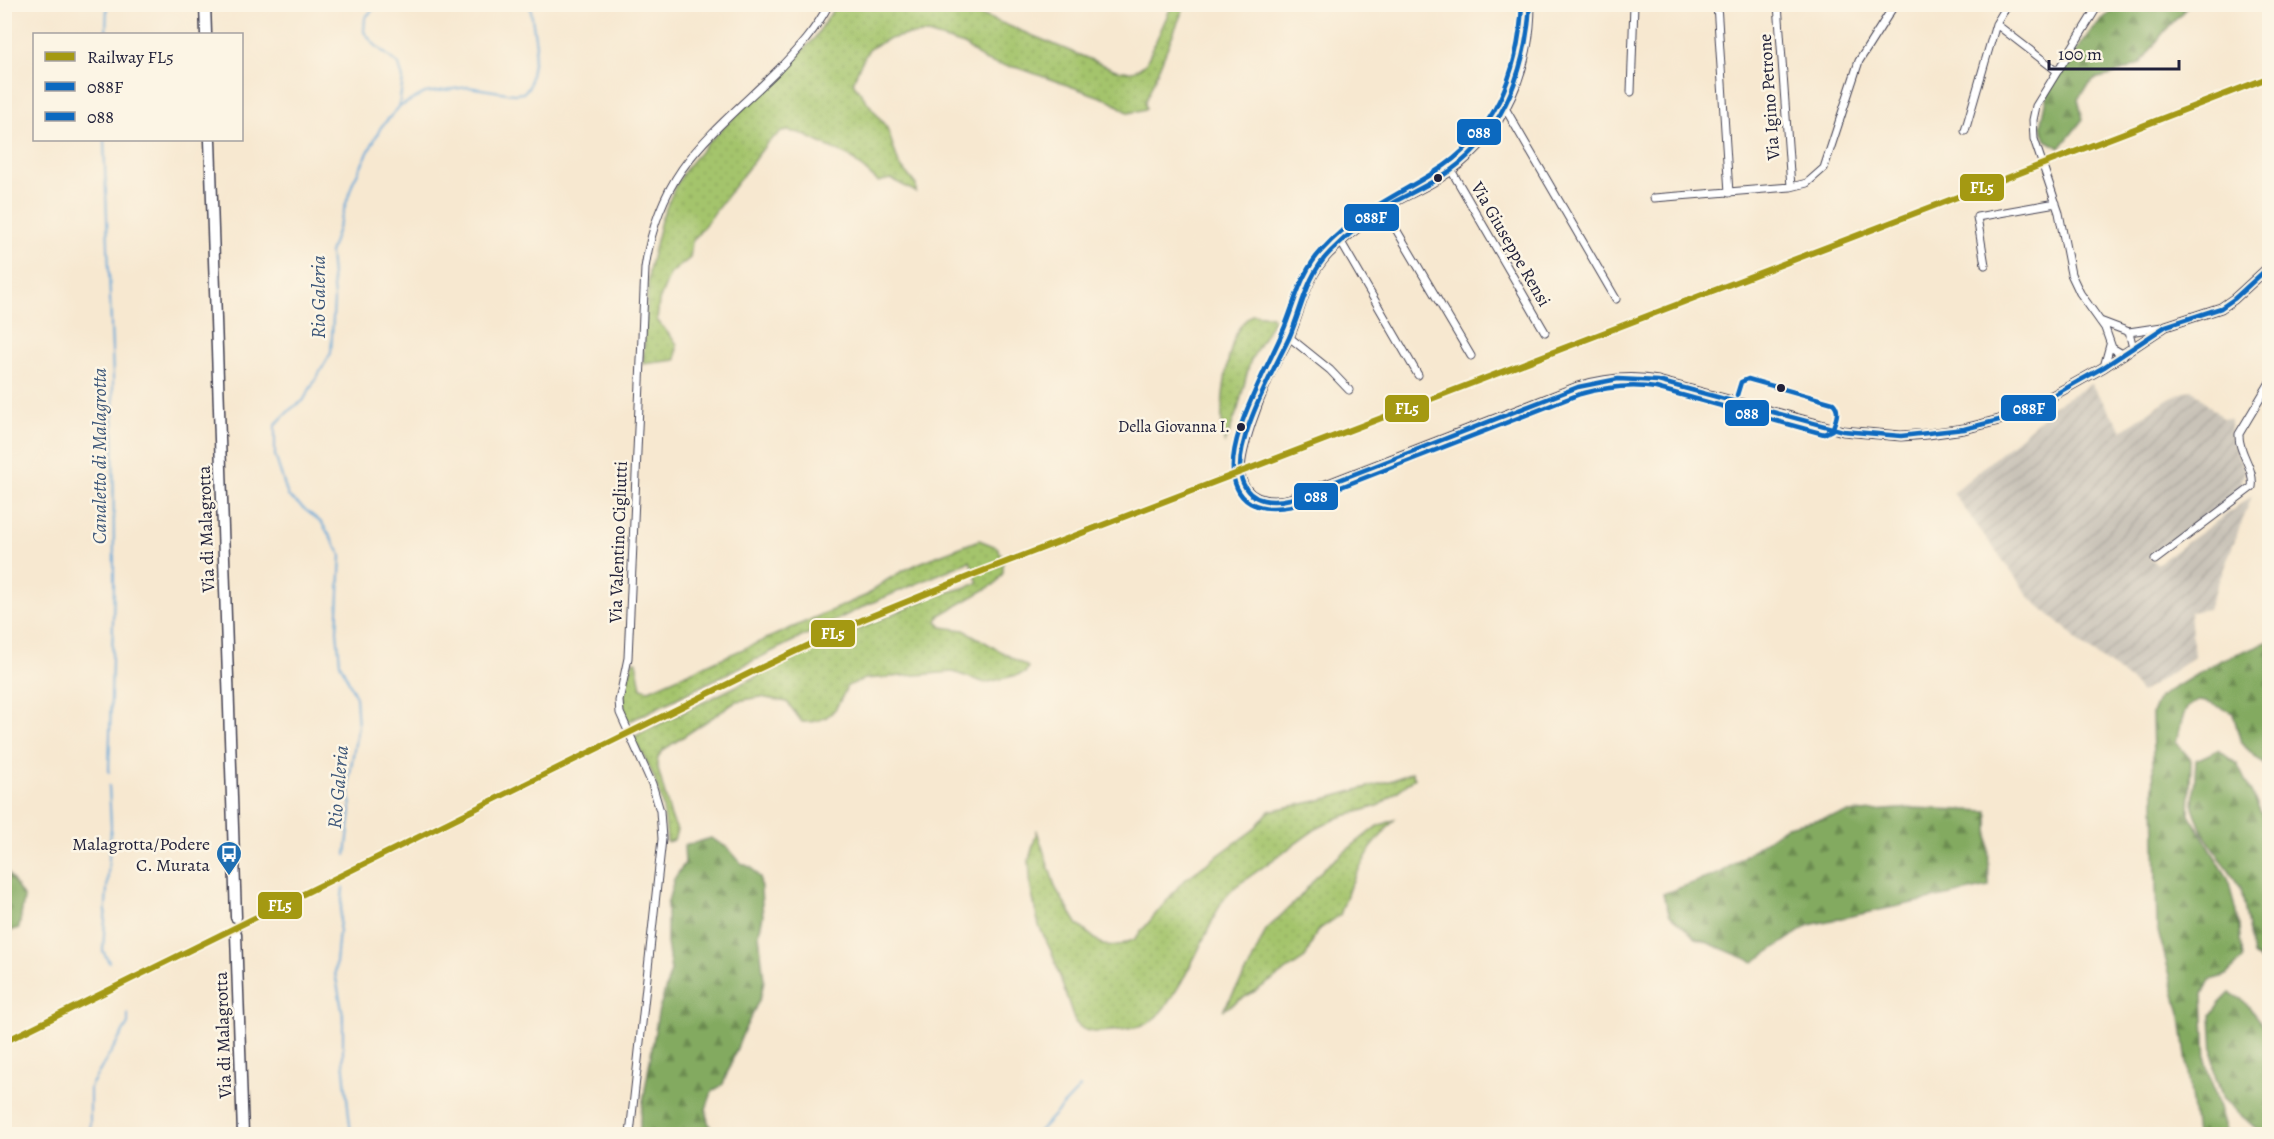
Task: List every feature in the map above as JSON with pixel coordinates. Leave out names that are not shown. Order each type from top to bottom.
[{"type":"main road","points":[[205,4],[206,33]]},
{"type":"main road","name":"Via di Malagrotta","points":[[210,141],[236,917]]},
{"type":"main road","name":"Via di Malagrotta","points":[[236,934],[243,1134]]},
{"type":"street","name":"Via Valentino Cigliutti","points":[[630,1134],[662,839],[660,811],[652,784],[623,724],[619,701],[628,658],[645,268],[649,243],[657,219],[681,171],[731,115],[795,52],[818,24],[829,4]]},
{"type":"street","points":[[1530,4],[1529,42],[1520,75],[1505,108],[1483,139],[1451,170],[1384,209],[1341,242],[1328,254],[1312,277],[1289,337],[1261,395],[1240,469],[1241,481],[1246,490],[1256,498],[1268,501],[1293,498],[1546,399],[1607,380],[1634,378],[1658,381],[1834,429],[1864,434],[1901,436],[1946,432],[1999,420],[2037,405],[2124,355],[2166,326]]},
{"type":"street","points":[[1631,92],[1634,4]]},
{"type":"street","points":[[1717,4],[1729,193]]},
{"type":"street","name":"Via Igino Petrone","points":[[1778,4],[1791,187]]},
{"type":"street","points":[[1654,198],[1791,187],[1807,183],[1824,168],[1859,61],[1895,4]]},
{"type":"street","points":[[1965,131],[1996,24],[2008,4]]},
{"type":"street","points":[[2100,4],[2035,108],[2033,120],[2037,149],[2056,203],[2068,263],[2075,285],[2100,321],[2110,345],[2117,353],[2124,355]]},
{"type":"street","points":[[1996,24],[2057,71]]},
{"type":"street","points":[[1505,108],[1616,299]]},
{"type":"street","name":"Via Giuseppe Rensi","points":[[1451,170],[1545,332]]},
{"type":"street","points":[[1985,265],[1977,217],[2056,203]]},
{"type":"street","points":[[1384,209],[1471,357]]},
{"type":"street","points":[[1341,242],[1418,375]]},
{"type":"street","points":[[2100,321],[2128,332],[2166,326],[2202,316],[2224,306],[2270,266]]},
{"type":"street","points":[[2128,332],[2133,348]]},
{"type":"street","points":[[1289,337],[1330,370],[1349,390]]},
{"type":"street","points":[[2104,367],[2110,345]]},
{"type":"street","points":[[2155,560],[2252,487],[2252,474],[2239,443],[2240,434],[2270,382]]},
{"type":"shaded area","points":[[2091,384],[2122,430],[2170,398],[2192,389],[2222,418],[2231,419],[2231,439],[2245,471],[2239,492],[2149,557],[2157,564],[2252,496],[2208,609],[2190,612],[2194,657],[2141,693],[2130,680],[2077,641],[2067,629],[2032,600],[1953,493],[2048,413],[2046,410]]},
{"type":"green space","points":[[2121,4],[2189,5],[2163,33],[2140,64],[2094,79],[2078,99],[2083,119],[2060,148],[2046,140],[2041,126],[2049,89],[2090,32],[2116,6]]},
{"type":"green space","points":[[836,5],[948,5],[987,17],[1116,70],[1129,71],[1139,69],[1146,63],[1172,5],[1185,5],[1145,102],[1146,109],[1129,113],[1109,100],[1019,68],[984,60],[964,45],[928,34],[906,35],[886,40],[869,49],[853,83],[887,128],[899,164],[916,185],[916,192],[891,179],[878,182],[850,157],[800,133],[781,132],[767,143],[692,242],[690,258],[670,274],[659,301],[657,320],[677,344],[676,360],[643,364],[649,270],[661,220],[675,187],[687,167],[706,145],[814,39]]},
{"type":"green space","points":[[1252,314],[1272,316],[1273,320],[1250,362],[1238,409],[1225,443],[1222,405],[1229,360],[1236,333]]},
{"type":"green space","points":[[979,540],[997,547],[1003,557],[1003,573],[995,584],[940,615],[937,621],[942,627],[964,630],[1028,667],[1025,673],[985,683],[953,672],[865,679],[847,686],[832,713],[812,722],[802,722],[787,702],[761,697],[737,701],[663,750],[658,757],[657,765],[671,817],[677,830],[674,840],[667,842],[664,814],[653,774],[632,738],[855,631],[930,598],[978,583],[970,561],[871,603],[628,722],[624,699],[633,661],[636,661],[641,688],[649,690],[867,595],[906,569]]},
{"type":"green space","points":[[2269,641],[2269,769],[2241,743],[2233,713],[2208,703],[2199,701],[2188,707],[2176,742],[2191,760],[2189,814],[2228,878],[2239,926],[2242,960],[2225,976],[2210,980],[2203,994],[2206,1064],[2227,1134],[2196,1134],[2181,1017],[2157,927],[2152,714],[2159,697],[2219,661]]},
{"type":"green space","points":[[2218,750],[2237,764],[2269,829],[2269,967],[2253,955],[2241,888],[2202,832],[2193,807],[2196,760]]},
{"type":"green space","points":[[1412,772],[1415,778],[1378,806],[1340,817],[1316,829],[1235,887],[1222,901],[1169,1002],[1148,1023],[1126,1029],[1097,1032],[1083,1029],[1075,1022],[1052,953],[1039,926],[1031,890],[1029,860],[1037,831],[1056,889],[1078,925],[1103,945],[1118,946],[1135,939],[1183,881],[1253,830],[1269,811],[1317,801],[1393,780]]},
{"type":"green space","points":[[1912,808],[1988,811],[1989,887],[1809,925],[1754,962],[1696,938],[1670,915],[1663,894],[1720,873],[1787,826],[1848,813]]},
{"type":"green space","points":[[1394,820],[1371,848],[1350,886],[1340,915],[1317,931],[1305,958],[1223,1010],[1249,968],[1266,930],[1299,898],[1323,869],[1376,827]]},
{"type":"green space","points":[[711,838],[728,848],[741,863],[752,868],[760,878],[763,916],[759,934],[764,980],[761,996],[743,1033],[723,1084],[712,1092],[706,1109],[708,1122],[715,1134],[640,1134],[640,1119],[658,1013],[671,971],[667,943],[667,905],[674,879],[685,863],[684,846]]},
{"type":"green space","points":[[5,868],[24,898],[19,928],[5,933]]},
{"type":"green space","points":[[2230,993],[2243,1000],[2269,1033],[2269,1132],[2259,1131],[2223,1099],[2214,1072],[2211,1016]]},
{"type":"waterway","name":"Canaletto di Malagrotta","points":[[106,33],[107,4]]},
{"type":"waterway","points":[[378,4],[365,18],[364,32],[375,45],[399,65],[403,79],[399,106]]},
{"type":"waterway","name":"Rio Galeria","points":[[346,855],[351,811],[349,779],[358,726],[356,697],[340,663],[337,631],[341,555],[322,523],[288,496],[275,455],[275,425],[292,408],[303,401],[331,353],[334,299],[330,253],[353,182],[381,127],[399,107],[425,93],[468,87],[514,94],[523,93],[529,87],[536,45],[530,4]]},
{"type":"waterway","name":"Canaletto di Malagrotta","points":[[104,141],[113,377],[114,583],[109,772]]},
{"type":"waterway","name":"Canaletto di Malagrotta","points":[[109,786],[111,827],[103,951],[109,962]]},
{"type":"waterway","name":"Rio Galeria","points":[[343,888],[335,973],[343,1015],[343,1061],[351,1134]]},
{"type":"waterway","name":"Canaletto di Malagrotta","points":[[90,1134],[90,1087],[128,1024],[128,1014]]},
{"type":"waterway","points":[[1036,1134],[1080,1088]]},
{"type":"rail line","name":"FL5","points":[[4,1042],[756,670],[864,619],[975,574],[2270,77]]},
{"type":"transit line","name":"088","points":[[1522,4],[1520,29],[1509,78],[1487,122],[1472,141],[1433,173],[1375,207],[1348,226],[1322,250],[1308,268],[1239,431],[1234,452],[1233,472],[1237,488],[1247,501],[1261,507],[1292,506],[1580,394],[1609,388],[1627,386],[1656,388],[1824,434],[1832,430],[1837,416],[1837,409],[1833,403],[1748,379],[1741,382],[1737,395]]},
{"type":"transit line","name":"088F","points":[[1530,4],[1523,56],[1516,80],[1494,125],[1478,145],[1460,163],[1439,178],[1394,202],[1361,225],[1330,252],[1315,271],[1294,327],[1255,410],[1242,450],[1240,468],[1243,483],[1247,490],[1257,498],[1270,501],[1290,499],[1578,387],[1618,379],[1658,381],[1843,431],[1901,436],[1964,429],[1999,420],[2036,405],[2104,367],[2166,326],[2221,308],[2270,266]]},
{"type":"place","name":"Della Giovanna I.","points":[[1241,427]]},
{"type":"place","name":"Malagrotta/Podere C. Murata","points":[[229,877]]}]
